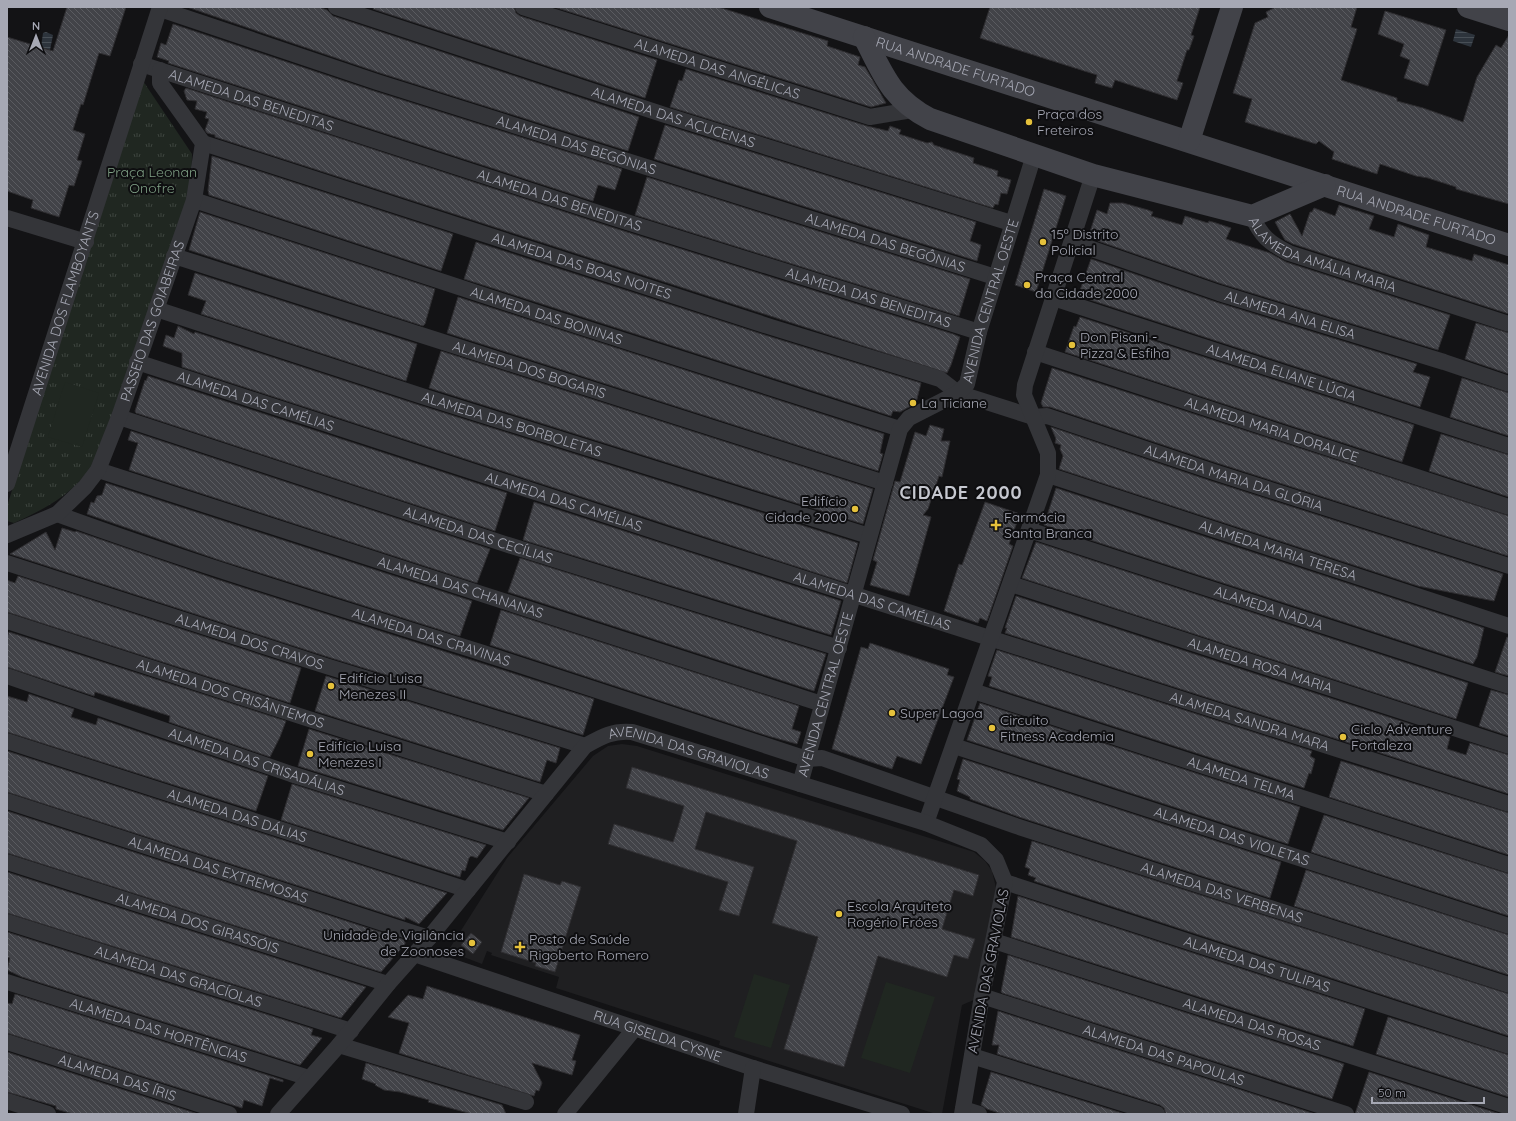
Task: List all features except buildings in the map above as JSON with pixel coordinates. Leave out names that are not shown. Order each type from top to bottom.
[{"type":"street","name":"ALAMEDA DAS AÇUCENAS","points":[[336,7],[665,115],[1011,223]]},
{"type":"street","name":"ALAMEDA DAS ANGÉLICAS","points":[[524,7],[870,117],[912,110]]},
{"type":"street","name":"RUA ANDRADE FURTADO","points":[[770,7],[1190,141],[1509,245]]},
{"type":"street","points":[[1190,141],[1232,7]]},
{"type":"street","points":[[1468,7],[1509,20]]},
{"type":"street","name":"AVENIDA DOS FLAMBOYANTS","points":[[7,484],[160,8]]},
{"type":"street","name":"ALAMEDA DAS BEGÔNIAS","points":[[160,8],[377,82],[995,277]]},
{"type":"street","points":[[864,37],[893,91],[912,110],[930,119],[1093,175],[1035,352],[1024,395],[1048,453],[1048,475],[926,823]]},
{"type":"street","name":"ALAMEDA DAS BENEDITAS","points":[[141,64],[614,218],[979,332]]},
{"type":"street","points":[[160,70],[160,83],[203,143]]},
{"type":"street","name":"PASSEIO DAS GOIABEIRAS","points":[[7,535],[57,514],[85,487],[98,470],[194,200],[203,143]]},
{"type":"street","name":"ALAMEDA DAS BOAS NOITES","points":[[203,143],[771,327],[940,379],[958,393]]},
{"type":"street","name":"AVENIDA CENTRAL OESTE","points":[[800,784],[900,428],[909,418],[958,393],[967,384],[979,332],[995,277],[1011,223],[1034,155]]},
{"type":"street","name":"ALAMEDA AMÁLIA MARIA","points":[[1093,175],[1252,216],[1259,232],[1269,241],[1289,253],[1509,324]]},
{"type":"street","name":"RUA ANDRADE FURTADO","points":[[1252,216],[1324,185]]},
{"type":"street","name":"ALAMEDA DAS BONINAS","points":[[194,200],[540,314],[900,428]]},
{"type":"street","points":[[7,218],[86,242]]},
{"type":"street","name":"ALAMEDA ANA ELISA","points":[[1072,242],[1219,293],[1437,360],[1509,384]]},
{"type":"street","name":"ALAMEDA DOS BOGARIS","points":[[174,256],[885,483]]},
{"type":"street","name":"ALAMEDA ELIANE LÚCIA","points":[[1053,298],[1509,446]]},
{"type":"street","name":"ALAMEDA DAS BORBOLETAS","points":[[156,309],[869,536]]},
{"type":"street","name":"ALAMEDA MARIA DORALICE","points":[[1035,352],[1509,507]]},
{"type":"street","name":"ALAMEDA DAS CAMÉLIAS","points":[[137,362],[524,490],[991,638]]},
{"type":"street","name":"ALAMEDA MARIA DA GLÓRIA","points":[[958,393],[1033,417],[1048,416],[1214,472],[1509,566]]},
{"type":"street","name":"ALAMEDA DAS CECÍLIAS","points":[[118,417],[505,544],[839,648]]},
{"type":"street","name":"ALAMEDA DAS CHANANAS","points":[[98,470],[283,531],[489,595],[822,704]]},
{"type":"street","name":"ALAMEDA MARIA TERESA","points":[[1048,475],[1509,626]]},
{"type":"street","name":"ALAMEDA DAS CRAVINAS","points":[[57,514],[149,547],[433,639],[483,653],[807,759],[822,758],[927,794],[935,799]]},
{"type":"street","name":"ALAMEDA NADJA","points":[[1029,530],[1509,686]]},
{"type":"street","name":"ALAMEDA DOS CRAVOS","points":[[7,563],[326,666],[585,746]]},
{"type":"street","name":"ALAMEDA ROSA MARIA","points":[[1011,584],[1509,746]]},
{"type":"street","name":"ALAMEDA DOS CRISÂNTEMOS","points":[[7,620],[316,722],[546,794]]},
{"type":"street","name":"ALAMEDA SANDRA MARA","points":[[991,638],[1509,804]]},
{"type":"street","name":"ALAMEDA DAS CRISADÁLIAS","points":[[7,676],[291,774],[508,842]]},
{"type":"street","name":"ALAMEDA TELMA","points":[[973,691],[1509,865]]},
{"type":"street","name":"AVENIDA DAS GRAVIOLAS","points":[[278,1114],[351,1031],[388,984],[429,938],[585,746],[607,734],[632,732],[926,823],[981,846],[996,860],[1005,882],[982,996],[963,1111]]},
{"type":"street","name":"ALAMEDA DAS DÁLIAS","points":[[7,741],[468,890]]},
{"type":"street","name":"ALAMEDA DAS VIOLETAS","points":[[954,746],[1509,926]]},
{"type":"street","name":"ALAMEDA DAS VERBENAS","points":[[935,799],[1509,985]]},
{"type":"street","name":"ALAMEDA DAS EXTREMOSAS","points":[[7,801],[429,938]]},
{"type":"street","name":"ALAMEDA DOS GIRASSÓIS","points":[[7,862],[388,984]]},
{"type":"street","name":"ALAMEDA DAS TULIPAS","points":[[1005,882],[1509,1046]]},
{"type":"street","name":"ALAMEDA DAS GRACÍOLAS","points":[[7,922],[351,1031]]},
{"type":"street","name":"ALAMEDA DAS ROSAS","points":[[994,941],[1509,1107]]},
{"type":"street","name":"RUA GISELDA CYSNE","points":[[414,954],[753,1068],[902,1114]]},
{"type":"street","name":"ALAMEDA DAS HORTÊNCIAS","points":[[7,982],[309,1078]]},
{"type":"street","name":"ALAMEDA DAS PAPOULAS","points":[[982,996],[1346,1114]]},
{"type":"street","points":[[565,1114],[635,1028]]},
{"type":"street","name":"ALAMEDA DAS ÍRIS","points":[[7,1042],[229,1114]]},
{"type":"street","points":[[339,1044],[526,1102]]},
{"type":"street","points":[[972,1056],[1157,1114]]},
{"type":"street","points":[[746,1114],[753,1068]]},
{"type":"street","points":[[7,1101],[48,1114]]},
{"type":"street","points":[[963,1111],[979,1114]]},
{"type":"shaded area","points":[[1456,29],[1475,35],[1471,47],[1453,41]]},
{"type":"shaded area","points":[[46,32],[53,35],[50,50],[41,47],[43,33]]},
{"type":"shaded area","name":"Escola Arquiteto Rogério Fróes","points":[[622,744],[637,746],[974,852],[985,861],[992,871],[996,888],[976,999],[962,1005],[942,1114],[936,1114],[719,1045],[720,1041],[556,988],[559,977],[491,955],[492,953],[487,951],[482,964],[448,951],[507,858],[593,756],[608,746]]},
{"type":"green space","name":"Praça Leonan Onofre","points":[[143,81],[192,154],[191,187],[96,461],[78,482],[60,498],[14,523],[7,521],[8,503]]},
{"type":"green space","points":[[65,382],[99,393],[82,447],[48,437]]},
{"type":"green space","points":[[754,974],[790,985],[771,1048],[734,1037]]},
{"type":"green space","points":[[886,982],[935,997],[910,1073],[861,1058]]},
{"type":"place","name":"Praça dos Freteiros","points":[[1029,122]]},
{"type":"place","name":"15º Distrito Policial","points":[[1043,242]]},
{"type":"place","name":"Praça Central da Cidade 2000","points":[[1027,285]]},
{"type":"place","name":"Don Pisani - Pizza & Esfiha","points":[[1072,345]]},
{"type":"place","name":"La Ticiane","points":[[913,403]]},
{"type":"place","name":"Edifício Cidade 2000","points":[[855,509]]},
{"type":"place","name":"Farmácia Santa Branca","points":[[996,525]]},
{"type":"place","name":"Edifício Luisa Menezes II","points":[[331,686]]},
{"type":"place","name":"Super Lagoa","points":[[892,713]]},
{"type":"place","name":"Circuito Fitness Academia","points":[[992,728]]},
{"type":"place","name":"Ciclo Adventure Fortaleza","points":[[1343,737]]},
{"type":"place","name":"Edifício Luisa Menezes I","points":[[310,754]]},
{"type":"place","name":"Escola Arquiteto Rogério Fróes","points":[[839,914]]},
{"type":"place","name":"Unidade de Vigilância de Zoonoses","points":[[472,943]]},
{"type":"place","name":"Posto de Saúde Rigoberto Romero","points":[[520,947]]},
{"type":"district","name":"CIDADE 2000","points":[[961,492]]}]
